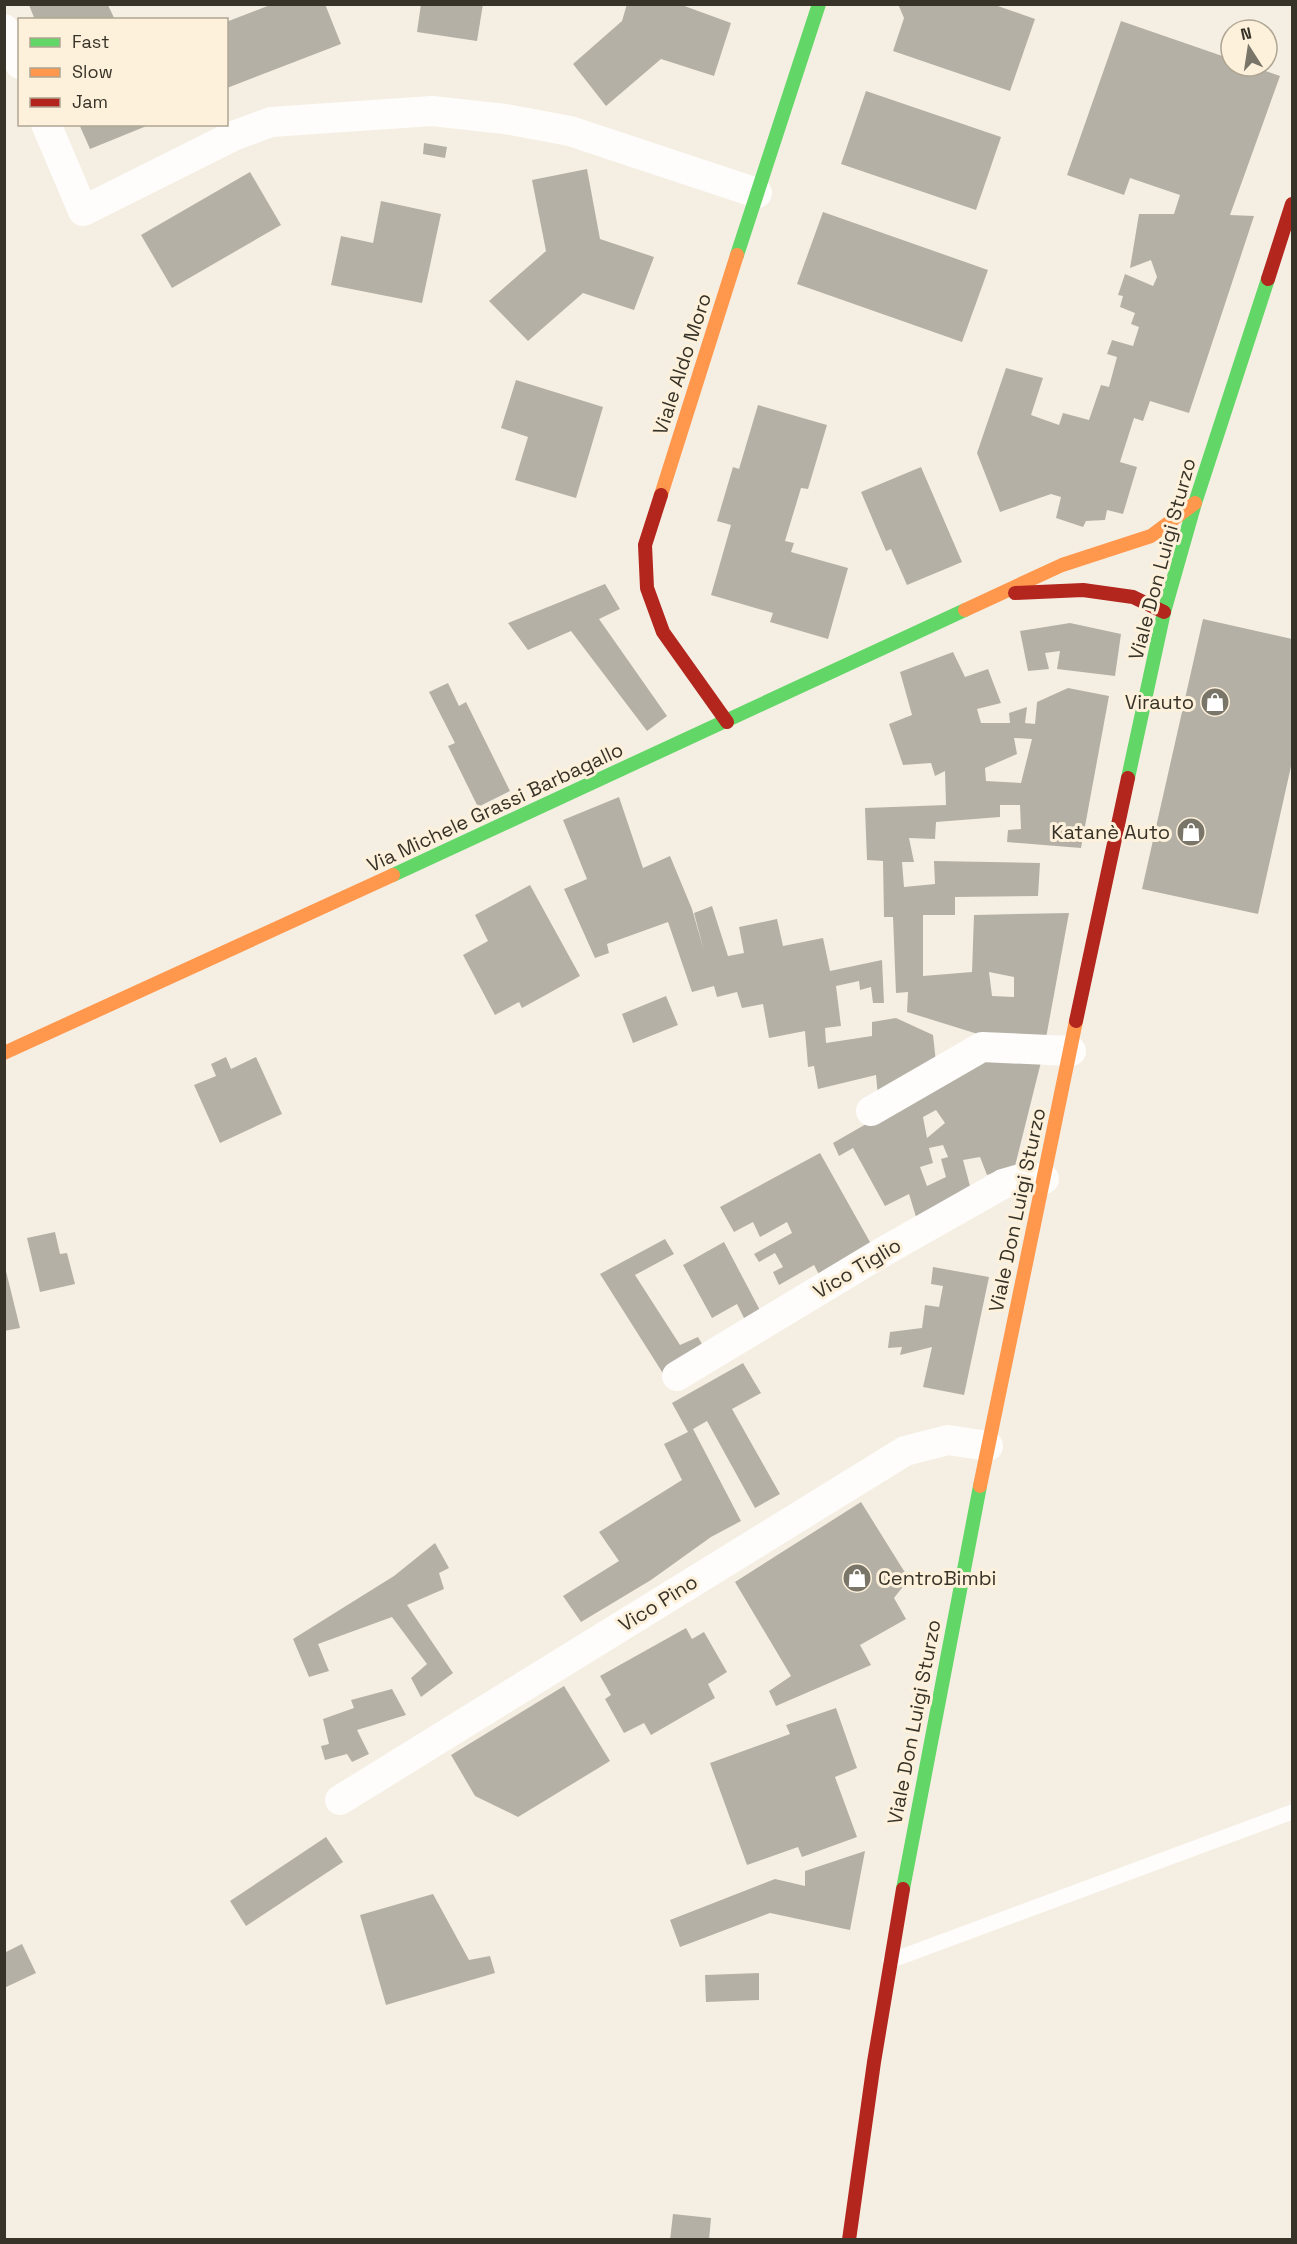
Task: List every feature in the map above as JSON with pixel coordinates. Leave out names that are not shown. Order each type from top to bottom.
[{"type":"street","name":"Viale Aldo Moro","points":[[727,722],[663,632],[647,588],[645,545],[819,4]]},
{"type":"street","points":[[4,29],[18,60]]},
{"type":"street","points":[[47,126],[84,211],[233,136],[271,122],[432,111],[505,119],[570,131],[757,193]]},
{"type":"street","name":"Viale Don Luigi Sturzo","points":[[849,2240],[867,2095],[923,1774],[988,1446],[1164,612],[1195,503],[1293,204]]},
{"type":"street","name":"Via Michele Grassi Barbagallo","points":[[4,1053],[727,722],[1062,565],[1151,536],[1195,503]]},
{"type":"street","points":[[1002,594],[1083,591],[1133,597],[1164,612]]},
{"type":"street","points":[[871,1111],[982,1047],[1071,1051]]},
{"type":"street","name":"Vico Tiglio","points":[[677,1376],[881,1253],[1003,1184],[1024,1178],[1044,1179]]},
{"type":"street","name":"Vico Pino","points":[[340,1800],[905,1451],[948,1440],[988,1446]]},
{"type":"lane","points":[[890,1962],[1293,1812]]},
{"type":"building","points":[[273,4],[325,4],[341,44],[228,88],[228,21]]},
{"type":"building","points":[[421,4],[483,4],[477,41],[417,32]]},
{"type":"building","points":[[627,4],[679,4],[731,23],[714,76],[661,59],[606,106],[573,64],[622,21]]},
{"type":"building","points":[[898,4],[992,4],[1035,19],[1010,91],[893,51],[904,18]]},
{"type":"building","points":[[29,5],[108,5],[114,18],[34,18]]},
{"type":"building","points":[[1121,21],[1219,55],[1219,78],[1279,78],[1280,76],[1230,215],[1254,216],[1189,413],[1150,401],[1143,421],[1134,418],[1120,462],[1137,467],[1123,514],[1107,510],[1105,520],[1086,521],[1083,527],[1056,518],[1061,497],[1051,494],[1000,512],[977,453],[1006,368],[1043,378],[1031,415],[1059,425],[1063,413],[1089,420],[1101,385],[1109,387],[1117,357],[1107,354],[1112,340],[1133,346],[1139,327],[1131,324],[1135,313],[1120,307],[1123,296],[1118,295],[1125,274],[1153,286],[1157,277],[1151,260],[1130,268],[1139,214],[1174,214],[1180,195],[1130,178],[1124,195],[1067,175]]},
{"type":"building","points":[[866,91],[1001,137],[976,210],[841,164]]},
{"type":"building","points":[[80,126],[147,126],[90,149]]},
{"type":"building","points":[[424,143],[447,147],[445,158],[423,154]]},
{"type":"building","points":[[587,169],[600,239],[654,257],[634,310],[583,293],[528,341],[489,301],[546,251],[532,180]]},
{"type":"building","points":[[250,172],[281,225],[172,288],[141,235]]},
{"type":"building","points":[[381,201],[441,214],[422,303],[331,285],[341,236],[373,243]]},
{"type":"building","points":[[823,212],[988,270],[962,342],[797,284]]},
{"type":"building","points":[[516,380],[603,407],[576,498],[515,480],[528,437],[501,428]]},
{"type":"building","points":[[758,405],[827,425],[808,489],[801,488],[785,541],[794,543],[791,552],[848,568],[828,639],[770,622],[773,613],[711,595],[731,525],[717,521],[733,467],[739,469]]},
{"type":"building","points":[[921,467],[962,562],[907,585],[891,549],[886,551],[861,492]]},
{"type":"building","points":[[605,584],[620,609],[599,619],[667,716],[647,731],[571,631],[528,650],[508,623]]},
{"type":"building","points":[[1203,619],[1292,639],[1292,762],[1258,914],[1142,889]]},
{"type":"building","points":[[1070,623],[1121,634],[1115,676],[1057,669],[1060,651],[1045,653],[1049,669],[1028,671],[1020,631]]},
{"type":"building","points":[[953,652],[965,677],[988,669],[1001,703],[977,709],[981,723],[1010,723],[1009,713],[1027,707],[1025,723],[1035,724],[1037,702],[1068,688],[1109,696],[1081,848],[1007,842],[1008,830],[1021,829],[1020,805],[1000,805],[1000,817],[936,822],[935,839],[909,838],[914,862],[902,862],[904,887],[935,884],[934,861],[1040,863],[1038,896],[955,897],[955,915],[923,915],[923,976],[972,972],[974,915],[1069,913],[1046,1038],[981,1035],[907,1012],[908,992],[896,993],[893,917],[884,917],[883,861],[867,860],[865,808],[946,805],[945,771],[935,776],[931,763],[903,765],[889,724],[912,715],[900,672]],"holes":[[[1014,738],[1032,739],[1021,783],[986,781],[985,768],[1017,754]],[[989,972],[1014,977],[1014,997],[992,996]]]},
{"type":"building","points":[[448,683],[459,706],[466,702],[510,791],[478,807],[448,746],[455,743],[429,692]]},
{"type":"building","points":[[619,797],[643,868],[670,856],[692,909],[704,951],[694,913],[712,906],[728,956],[744,953],[739,927],[777,919],[783,946],[823,938],[830,971],[882,960],[884,1003],[873,1003],[871,987],[860,990],[859,981],[836,986],[841,1026],[825,1028],[826,1043],[872,1036],[872,1022],[896,1018],[933,1035],[936,1062],[878,1097],[876,1075],[818,1089],[814,1066],[808,1067],[805,1031],[769,1038],[763,1004],[742,1008],[737,992],[717,997],[714,986],[692,992],[668,922],[607,944],[609,953],[595,958],[564,889],[587,879],[563,820]]},
{"type":"building","points":[[530,885],[580,976],[522,1008],[519,1002],[495,1015],[463,955],[488,941],[475,915]]},
{"type":"building","points":[[666,996],[678,1025],[633,1043],[622,1014]]},
{"type":"building","points":[[226,1057],[231,1069],[256,1057],[282,1114],[220,1143],[194,1085],[216,1076],[211,1064]]},
{"type":"building","points":[[983,1057],[1042,1058],[1015,1166],[987,1175],[980,1157],[963,1160],[970,1186],[917,1220],[909,1194],[885,1206],[853,1148],[839,1156],[833,1143]],"holes":[[[936,1110],[945,1123],[927,1138],[923,1117]],[[943,1145],[948,1157],[941,1159],[946,1177],[927,1186],[920,1167],[933,1163],[929,1148]]]},
{"type":"building","points":[[820,1153],[875,1251],[822,1280],[814,1265],[779,1285],[773,1272],[783,1267],[775,1253],[759,1262],[754,1254],[792,1233],[787,1222],[760,1237],[753,1222],[734,1232],[720,1207]]},
{"type":"building","points":[[55,1232],[60,1254],[67,1253],[75,1284],[40,1292],[27,1238]]},
{"type":"building","points":[[665,1239],[674,1254],[635,1275],[680,1345],[698,1337],[706,1351],[664,1375],[600,1274]]},
{"type":"building","points":[[724,1242],[763,1316],[747,1324],[737,1304],[712,1318],[683,1265]]},
{"type":"building","points":[[4,1263],[20,1328],[4,1331]]},
{"type":"building","points":[[933,1267],[989,1277],[964,1395],[923,1387],[932,1347],[900,1355],[902,1347],[888,1348],[890,1332],[922,1328],[925,1305],[939,1307],[943,1286],[931,1284]]},
{"type":"building","points":[[743,1363],[761,1393],[732,1409],[780,1494],[755,1508],[707,1421],[693,1429],[741,1521],[711,1537],[651,1580],[581,1622],[563,1596],[619,1561],[599,1532],[682,1480],[664,1444],[688,1432],[672,1403]]},
{"type":"building","points":[[861,1502],[909,1579],[894,1598],[906,1619],[860,1645],[871,1665],[776,1706],[769,1691],[791,1676],[735,1582]]},
{"type":"building","points":[[435,1543],[449,1568],[439,1573],[444,1589],[407,1605],[453,1673],[421,1697],[411,1678],[427,1664],[392,1617],[318,1644],[329,1671],[309,1677],[293,1639],[394,1576]]},
{"type":"building","points":[[686,1628],[692,1639],[704,1632],[727,1672],[708,1684],[715,1698],[651,1735],[644,1723],[624,1733],[605,1699],[611,1695],[600,1676]]},
{"type":"building","points":[[564,1686],[610,1761],[518,1817],[475,1796],[451,1755]]},
{"type":"building","points":[[392,1689],[406,1715],[357,1730],[369,1754],[352,1762],[347,1754],[325,1760],[321,1746],[329,1744],[323,1719],[354,1708],[351,1700]]},
{"type":"building","points":[[836,1708],[857,1768],[835,1777],[857,1837],[802,1857],[798,1847],[747,1865],[710,1763],[790,1734],[786,1725]]},
{"type":"building","points":[[326,1837],[343,1862],[246,1926],[230,1901]]},
{"type":"building","points":[[865,1851],[850,1930],[770,1913],[680,1947],[670,1920],[775,1879],[805,1886],[805,1871]]},
{"type":"building","points":[[433,1894],[469,1960],[490,1956],[495,1973],[386,2005],[360,1915]]},
{"type":"building","points":[[22,1944],[36,1973],[4,1988],[4,1953]]},
{"type":"building","points":[[759,1973],[759,2000],[706,2002],[705,1975]]},
{"type":"building","points":[[673,2214],[711,2218],[709,2240],[670,2240]]},
{"type":"traffic: fast","points":[[737,255],[819,4]]},
{"type":"traffic: fast","points":[[1128,778],[1164,612],[1195,503],[1268,279]]},
{"type":"traffic: fast","points":[[393,875],[965,610]]},
{"type":"traffic: fast","points":[[903,1889],[980,1486]]},
{"type":"traffic: slow","points":[[661,495],[737,255]]},
{"type":"traffic: slow","points":[[965,610],[1062,565],[1151,536],[1195,503]]},
{"type":"traffic: slow","points":[[4,1053],[393,875]]},
{"type":"traffic: slow","points":[[980,1486],[1076,1021]]},
{"type":"traffic: jam","points":[[1268,279],[1292,204]]},
{"type":"traffic: jam","points":[[661,495],[645,545],[647,588],[663,632],[727,722]]},
{"type":"traffic: jam","points":[[1015,593],[1083,590],[1133,597],[1164,612]]},
{"type":"traffic: jam","points":[[1076,1021],[1128,778]]},
{"type":"traffic: jam","points":[[849,2240],[874,2062],[903,1889]]},
{"type":"place","name":"Virauto","points":[[1215,702]]},
{"type":"place","name":"Katanè Auto","points":[[1191,832]]},
{"type":"place","name":"CentroBimbi","points":[[857,1578]]}]
